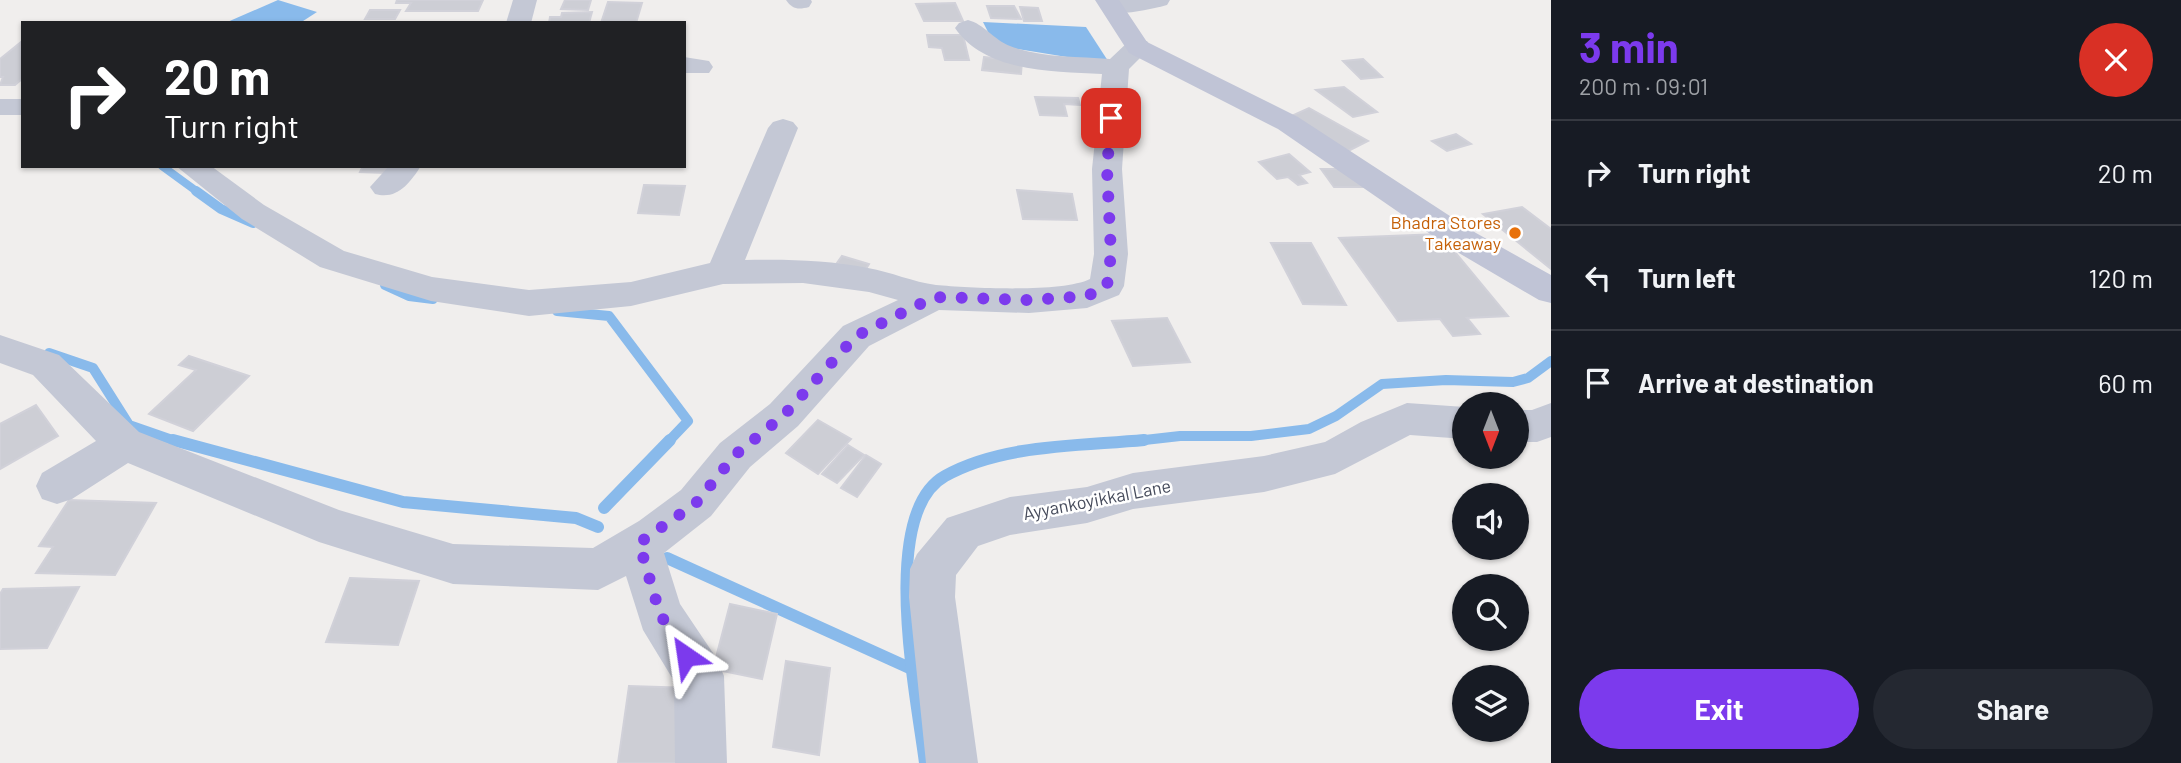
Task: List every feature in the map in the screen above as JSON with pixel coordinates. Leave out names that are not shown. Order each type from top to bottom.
[{"type":"main road","points":[[1109,3],[1127,57],[1175,64],[1310,136],[1464,240],[1551,291]]},
{"type":"street","points":[[519,21],[525,0]]},
{"type":"street","points":[[1109,3],[1158,0]]},
{"type":"street","points":[[194,168],[253,212],[332,259],[431,289],[529,303],[631,294],[723,272],[803,271],[869,281],[934,297],[1041,299],[1087,296],[1107,286],[1111,254],[1107,169],[1127,57],[1018,57],[978,41],[968,28]]},
{"type":"street","points":[[0,107],[21,107]]},
{"type":"street","points":[[723,272],[783,128]]},
{"type":"street","points":[[1,350],[46,365],[125,444],[335,528],[453,564],[598,569],[696,503],[735,455],[784,415],[856,336],[934,297]]},
{"type":"street","name":"Ayyankoyikkal Lane","points":[[947,762],[932,597],[933,569],[963,532],[1010,516],[1087,505],[1133,491],[1264,474],[1335,457],[1375,433],[1407,419],[1452,422]]},
{"type":"street","points":[[1530,426],[1551,419]]},
{"type":"street","points":[[57,486],[125,444]]},
{"type":"street","points":[[639,543],[660,614],[699,676],[701,763]]},
{"type":"water","points":[[278,0],[317,12],[303,21],[230,21]]},
{"type":"water","points":[[983,22],[1086,27],[1110,64],[1011,48],[993,42]]},
{"type":"building","points":[[397,0],[483,0],[478,11],[406,11],[411,3],[396,3]]},
{"type":"building","points":[[565,0],[591,0],[588,10],[561,9]]},
{"type":"building","points":[[608,2],[642,3],[637,21],[602,21]]},
{"type":"building","points":[[955,3],[963,21],[924,21],[916,4]]},
{"type":"building","points":[[987,6],[1014,6],[1021,19],[991,18]]},
{"type":"building","points":[[1020,7],[1038,8],[1042,21],[1024,21]]},
{"type":"building","points":[[370,10],[400,10],[395,19],[365,19]]},
{"type":"building","points":[[592,12],[590,21],[549,21],[550,17],[561,17],[562,13]]},
{"type":"building","points":[[927,35],[963,35],[969,60],[945,60],[942,48],[929,47]]},
{"type":"building","points":[[21,42],[21,80],[15,85],[0,85],[3,77],[0,77],[0,59]]},
{"type":"building","points":[[984,57],[1022,61],[1021,74],[982,70]]},
{"type":"building","points":[[1363,59],[1382,77],[1361,79],[1343,61]]},
{"type":"building","points":[[1344,87],[1377,112],[1353,117],[1316,90]]},
{"type":"building","points":[[1035,97],[1078,98],[1080,105],[1064,104],[1067,116],[1040,115]]},
{"type":"building","points":[[1309,108],[1368,141],[1348,151],[1289,117]]},
{"type":"building","points":[[1456,134],[1471,144],[1447,151],[1432,141]]},
{"type":"building","points":[[1289,154],[1310,172],[1299,175],[1307,183],[1298,185],[1288,177],[1277,179],[1259,162]]},
{"type":"building","points":[[362,168],[390,168],[387,173],[360,172]]},
{"type":"building","points":[[1321,169],[1356,169],[1370,187],[1334,187]]},
{"type":"building","points":[[644,185],[685,186],[679,215],[638,213]]},
{"type":"building","points":[[1017,190],[1072,194],[1077,220],[1023,219]]},
{"type":"building","points":[[1522,207],[1551,229],[1551,269],[1483,214]]},
{"type":"building","points":[[1440,234],[1508,316],[1467,318],[1480,334],[1453,336],[1440,319],[1398,321],[1339,238]]},
{"type":"building","points":[[1271,243],[1311,243],[1346,305],[1303,304]]},
{"type":"building","points":[[842,256],[869,264],[864,272],[837,263]]},
{"type":"building","points":[[1167,318],[1190,362],[1133,366],[1112,321]]},
{"type":"building","points":[[189,356],[249,376],[193,431],[149,414],[196,370],[179,365]]},
{"type":"building","points":[[36,405],[58,436],[0,469],[0,424]]},
{"type":"building","points":[[818,420],[851,439],[818,474],[786,453]]},
{"type":"building","points":[[848,445],[864,455],[837,483],[822,474]]},
{"type":"building","points":[[866,455],[881,464],[857,497],[841,488]]},
{"type":"building","points":[[69,500],[156,503],[115,575],[36,573],[53,547],[39,546]]},
{"type":"building","points":[[350,578],[419,581],[398,645],[326,642]]},
{"type":"building","points":[[79,587],[47,648],[0,649],[0,594],[3,589]]},
{"type":"building","points":[[730,604],[777,614],[762,679],[713,669]]},
{"type":"building","points":[[786,661],[830,668],[819,755],[773,747]]},
{"type":"building","points":[[629,686],[691,688],[684,763],[618,763]]},
{"type":"waterway","points":[[165,168],[199,193]]},
{"type":"waterway","points":[[196,191],[221,209],[253,223]]},
{"type":"waterway","points":[[385,285],[409,296],[433,299]]},
{"type":"waterway","points":[[557,311],[609,316],[688,421],[668,442]]},
{"type":"waterway","points":[[49,353],[93,368],[129,425],[178,442]]},
{"type":"waterway","points":[[1127,442],[1180,436],[1251,436],[1309,429],[1336,416],[1382,384],[1446,380],[1513,382],[1528,378],[1551,361]]},
{"type":"waterway","points":[[173,440],[403,502],[576,518],[598,527]]},
{"type":"waterway","points":[[604,508],[670,440]]},
{"type":"waterway","points":[[912,669],[907,566],[912,527],[925,496],[945,476],[967,466],[1016,452],[1144,440]]},
{"type":"waterway","points":[[667,558],[912,669]]},
{"type":"waterway","points":[[912,669],[925,763]]},
{"type":"place","name":"Bhadra Stores Takeaway","points":[[1515,233]]},
{"type":"route","points":[[686,656],[660,614],[639,543],[655,535],[696,503],[735,455],[784,415],[856,336],[934,297],[1030,300],[1087,296],[1107,286],[1111,254],[1107,169],[1111,118]]}]
